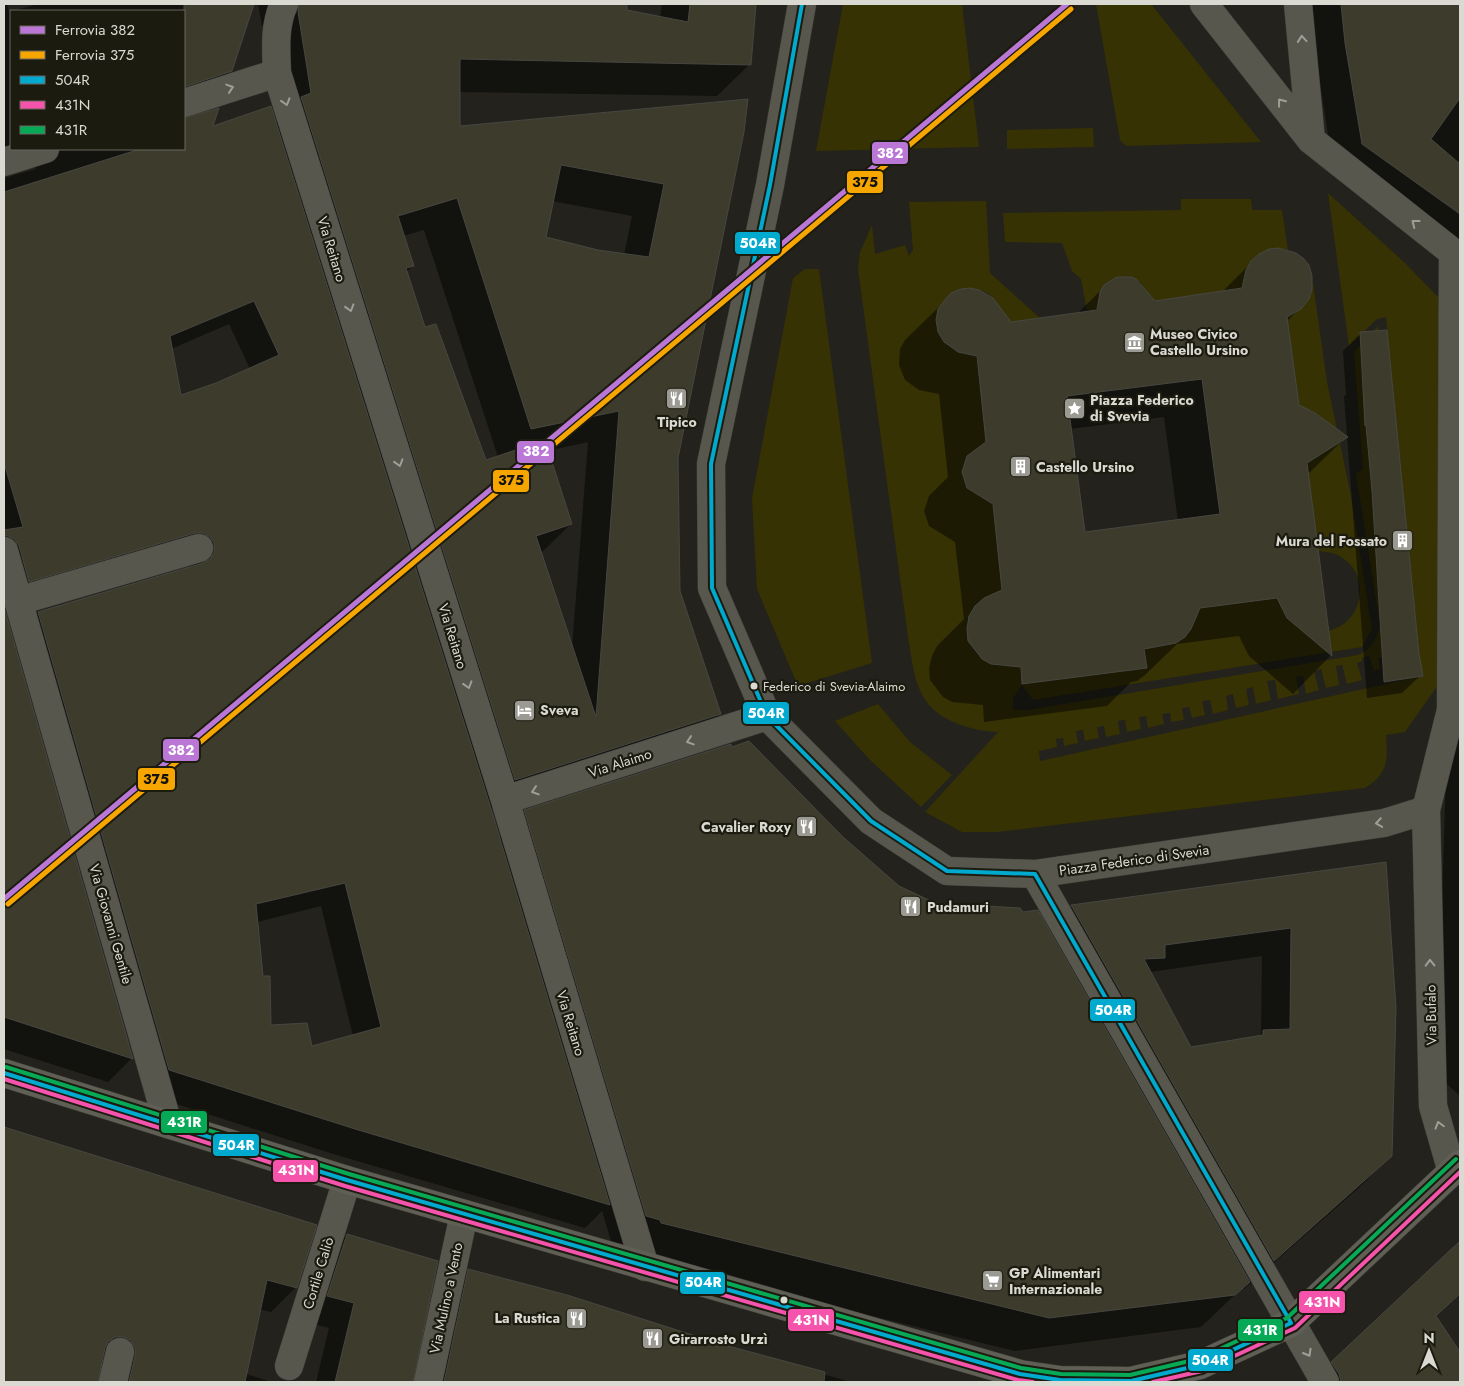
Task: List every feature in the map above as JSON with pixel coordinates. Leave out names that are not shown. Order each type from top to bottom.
[{"type":"main road","points":[[4,1073],[347,1180],[645,1267],[1020,1374],[1060,1380],[1131,1381],[1200,1365],[1291,1323],[1456,1168]]},
{"type":"street","name":"Via Reitano","points":[[284,4],[280,13],[276,39],[277,73],[505,800],[645,1267]]},
{"type":"street","name":"Piazza Federico di Svevia","points":[[802,4],[770,185],[711,464],[712,588],[767,716],[871,821],[947,871],[1036,874],[1384,823],[1426,810]]},
{"type":"street","points":[[1204,4],[1311,140],[1457,255],[1456,714],[1426,810]]},
{"type":"street","points":[[1298,4],[1311,140]]},
{"type":"street","points":[[185,103],[277,73]]},
{"type":"street","points":[[4,162],[42,150]]},
{"type":"street","points":[[18,601],[199,548]]},
{"type":"street","name":"Via Giovanni Gentile","points":[[4,551],[168,1124]]},
{"type":"street","name":"Via Alaimo","points":[[505,800],[767,716]]},
{"type":"street","name":"Via Bufalo","points":[[1426,810],[1433,1106],[1456,1168]]},
{"type":"street","points":[[1036,874],[1326,1382]]},
{"type":"street","name":"Cortile Caliò","points":[[289,1366],[347,1180]]},
{"type":"street","name":"Via Mulino a Vento","points":[[428,1382],[464,1214]]},
{"type":"street","points":[[113,1382],[120,1352]]},
{"type":"shaded area","points":[[843,4],[962,4],[979,147],[816,151]]},
{"type":"shaded area","points":[[1096,4],[1151,4],[1261,142],[1126,146],[1120,140]]},
{"type":"shaded area","points":[[1093,128],[1094,147],[1007,149],[1007,130]]},
{"type":"shaded area","points":[[1328,193],[1404,262],[1440,299],[1438,685],[1405,732],[1386,735],[1387,752],[1382,772],[1373,783],[1365,788],[997,832],[962,832],[925,812],[998,732],[974,729],[953,722],[929,705],[917,683],[908,637],[858,269],[860,252],[872,225],[875,254],[905,245],[909,256],[913,250],[909,202],[986,201],[990,273],[1040,318],[1003,323],[998,303],[986,293],[972,289],[958,292],[945,300],[937,312],[936,327],[945,343],[951,349],[968,354],[976,354],[986,446],[972,452],[966,458],[963,465],[963,476],[970,490],[986,497],[992,497],[1003,592],[986,597],[971,611],[968,619],[968,637],[976,653],[990,664],[1010,665],[1020,663],[1023,684],[1147,668],[1143,635],[1166,644],[1180,641],[1191,630],[1195,617],[1195,608],[1278,598],[1322,633],[1341,625],[1353,614],[1360,597],[1358,578],[1354,570],[1349,563],[1338,555],[1318,551],[1306,461],[1325,423],[1314,412],[1300,409],[1287,316],[1299,310],[1307,301],[1310,295],[1312,276],[1327,382],[1351,496],[1372,629],[1362,647],[1033,700],[1022,685],[1013,698],[1013,710],[1028,710],[1358,655],[1370,647],[1375,640],[1380,625],[1356,474],[1363,469],[1354,352],[1378,326],[1382,377],[1362,378],[1362,385],[1383,385],[1364,401],[1364,409],[1387,425],[1366,427],[1366,434],[1387,433],[1389,448],[1368,448],[1368,456],[1389,455],[1391,470],[1369,473],[1371,480],[1392,477],[1393,492],[1372,494],[1372,501],[1408,653],[1378,658],[1380,669],[1374,671],[1369,655],[1362,658],[1362,661],[1357,663],[1362,680],[1347,684],[1342,665],[1336,666],[1339,685],[1326,688],[1321,669],[1314,671],[1319,690],[1306,694],[1303,676],[1296,676],[1299,694],[1278,699],[1275,680],[1267,681],[1271,700],[1256,704],[1253,687],[1246,689],[1249,705],[1236,708],[1233,694],[1226,696],[1228,710],[1213,714],[1210,700],[1202,701],[1205,715],[1192,718],[1189,707],[1182,708],[1184,720],[1171,722],[1170,713],[1162,714],[1164,724],[1148,728],[1146,716],[1139,717],[1141,729],[1127,732],[1125,720],[1118,721],[1120,734],[1106,737],[1104,726],[1097,727],[1099,738],[1085,741],[1083,730],[1076,731],[1078,743],[1064,746],[1063,738],[1056,739],[1057,747],[1039,751],[1040,761],[1422,676],[1386,317],[1377,319],[1349,346]]},
{"type":"shaded area","points":[[1181,199],[1251,199],[1252,210],[1282,210],[1288,250],[1270,250],[1256,257],[1246,270],[1244,288],[1148,302],[1143,286],[1138,281],[1126,276],[1119,277],[1104,285],[1100,309],[1087,311],[1081,279],[1072,271],[1062,243],[1005,242],[1003,213],[1181,210]]},
{"type":"shaded area","points":[[805,269],[819,269],[872,663],[801,685],[795,679],[757,589],[752,498],[793,278]]},
{"type":"shaded area","points":[[878,704],[910,742],[952,775],[921,807],[869,759],[835,721]]},
{"type":"building","points":[[184,4],[254,4],[232,71],[185,87]]},
{"type":"building","points":[[299,4],[627,4],[627,10],[688,22],[690,4],[756,4],[751,65],[460,59],[460,126],[748,99],[744,132],[678,458],[680,591],[721,714],[515,780],[301,97],[311,93],[298,12]],"holes":[[[561,165],[664,184],[649,257],[598,250],[546,237]],[[457,198],[531,429],[619,411],[596,717],[536,536],[572,524],[545,440],[486,460],[436,324],[425,327],[406,268],[414,266],[398,216]]]},
{"type":"building","points":[[1341,4],[1460,4],[1460,98],[1431,139],[1460,164],[1460,214],[1362,144],[1345,43]]},
{"type":"building","points":[[271,106],[490,805],[610,1205],[355,1129],[169,1070],[38,612],[203,563],[210,559],[214,552],[214,543],[210,537],[203,533],[195,533],[29,582],[19,546],[14,539],[4,536],[4,530],[23,527],[4,463],[4,192],[137,150],[185,150],[185,118],[219,108],[213,126]],"holes":[[[254,301],[279,355],[216,383],[181,395],[170,336]],[[345,883],[381,1027],[312,1046],[307,1023],[271,1025],[270,976],[263,976],[256,904]]]},
{"type":"building","name":"Castello Ursino","points":[[1278,248],[1296,253],[1309,265],[1312,276],[1312,289],[1309,299],[1301,309],[1287,317],[1299,405],[1315,413],[1348,437],[1307,463],[1332,656],[1287,618],[1277,598],[1200,608],[1191,629],[1185,637],[1176,643],[1144,649],[1147,668],[1022,684],[1021,667],[991,664],[982,659],[968,641],[969,616],[975,606],[984,598],[1002,590],[993,504],[967,488],[962,472],[967,456],[986,442],[977,356],[958,352],[944,342],[938,332],[936,320],[938,309],[951,293],[970,288],[979,290],[993,298],[1011,322],[1097,310],[1100,292],[1104,285],[1117,277],[1136,279],[1155,301],[1242,288],[1246,270],[1251,261],[1269,249]],"holes":[[[1202,379],[1220,514],[1085,532],[1067,396]]]},
{"type":"building","points":[[1387,330],[1419,654],[1423,676],[1384,682],[1360,332]]},
{"type":"building","points":[[4,607],[133,1059],[4,1017]]},
{"type":"building","points":[[749,741],[843,837],[899,886],[935,903],[1020,908],[1023,912],[1038,910],[1250,1282],[1235,1295],[1049,1318],[661,1223],[660,1220],[646,1216],[524,810],[731,744],[732,747]]},
{"type":"building","points":[[1386,862],[1396,1008],[1392,1156],[1274,1261],[1071,905]],"holes":[[[1291,928],[1290,1029],[1263,1030],[1263,1035],[1191,1047],[1144,959],[1165,958],[1165,945]]]},
{"type":"building","points":[[4,1127],[317,1225],[297,1288],[267,1280],[245,1382],[129,1382],[135,1348],[130,1340],[123,1337],[115,1337],[108,1342],[105,1348],[98,1382],[4,1382]]},
{"type":"building","points":[[347,1234],[438,1261],[413,1382],[335,1382],[354,1303],[327,1296]]},
{"type":"building","points":[[1460,1241],[1460,1294],[1436,1316],[1460,1352],[1460,1382],[1341,1382],[1339,1374],[1331,1362]]},
{"type":"building","points":[[468,1269],[567,1295],[721,1344],[825,1372],[824,1382],[444,1382]]},
{"type":"rail line","name":"382","points":[[4,899],[1067,4]]},
{"type":"rail line","name":"375","points":[[8,904],[1071,9]]},
{"type":"transit line","name":"504R","points":[[4,1073],[347,1180],[1020,1374],[1060,1380],[1131,1381],[1200,1365],[1291,1323],[1035,874],[947,871],[871,821],[767,716],[712,588],[711,464],[770,185],[802,4]]},
{"type":"transit line","name":"431R","points":[[6,1067],[349,1174],[1021,1368],[1061,1374],[1130,1375],[1198,1359],[1287,1318],[1456,1159]]},
{"type":"transit line","name":"431N","points":[[4,1079],[345,1186],[1018,1380],[1033,1382]]},
{"type":"transit line","name":"431N","points":[[1153,1382],[1202,1371],[1295,1328],[1460,1172]]},
{"type":"place","name":"Museo Civico Castello Ursino","points":[[1134,342]]},
{"type":"place","name":"Tipico","points":[[677,399]]},
{"type":"place","name":"Piazza Federico di Svevia","points":[[1074,408]]},
{"type":"place","name":"Castello Ursino","points":[[1020,467]]},
{"type":"place","name":"Mura del Fossato","points":[[1403,541]]},
{"type":"place","name":"Federico di Svevia-Alaimo","points":[[754,686]]},
{"type":"place","name":"Sveva","points":[[524,710]]},
{"type":"place","name":"Cavalier Roxy","points":[[807,827]]},
{"type":"place","name":"Pudamuri","points":[[911,907]]},
{"type":"place","name":"GP Alimentari Internazionale","points":[[993,1281]]},
{"type":"place","name":"La Rustica","points":[[576,1318]]},
{"type":"place","name":"Girarrosto Urzì","points":[[653,1339]]}]
